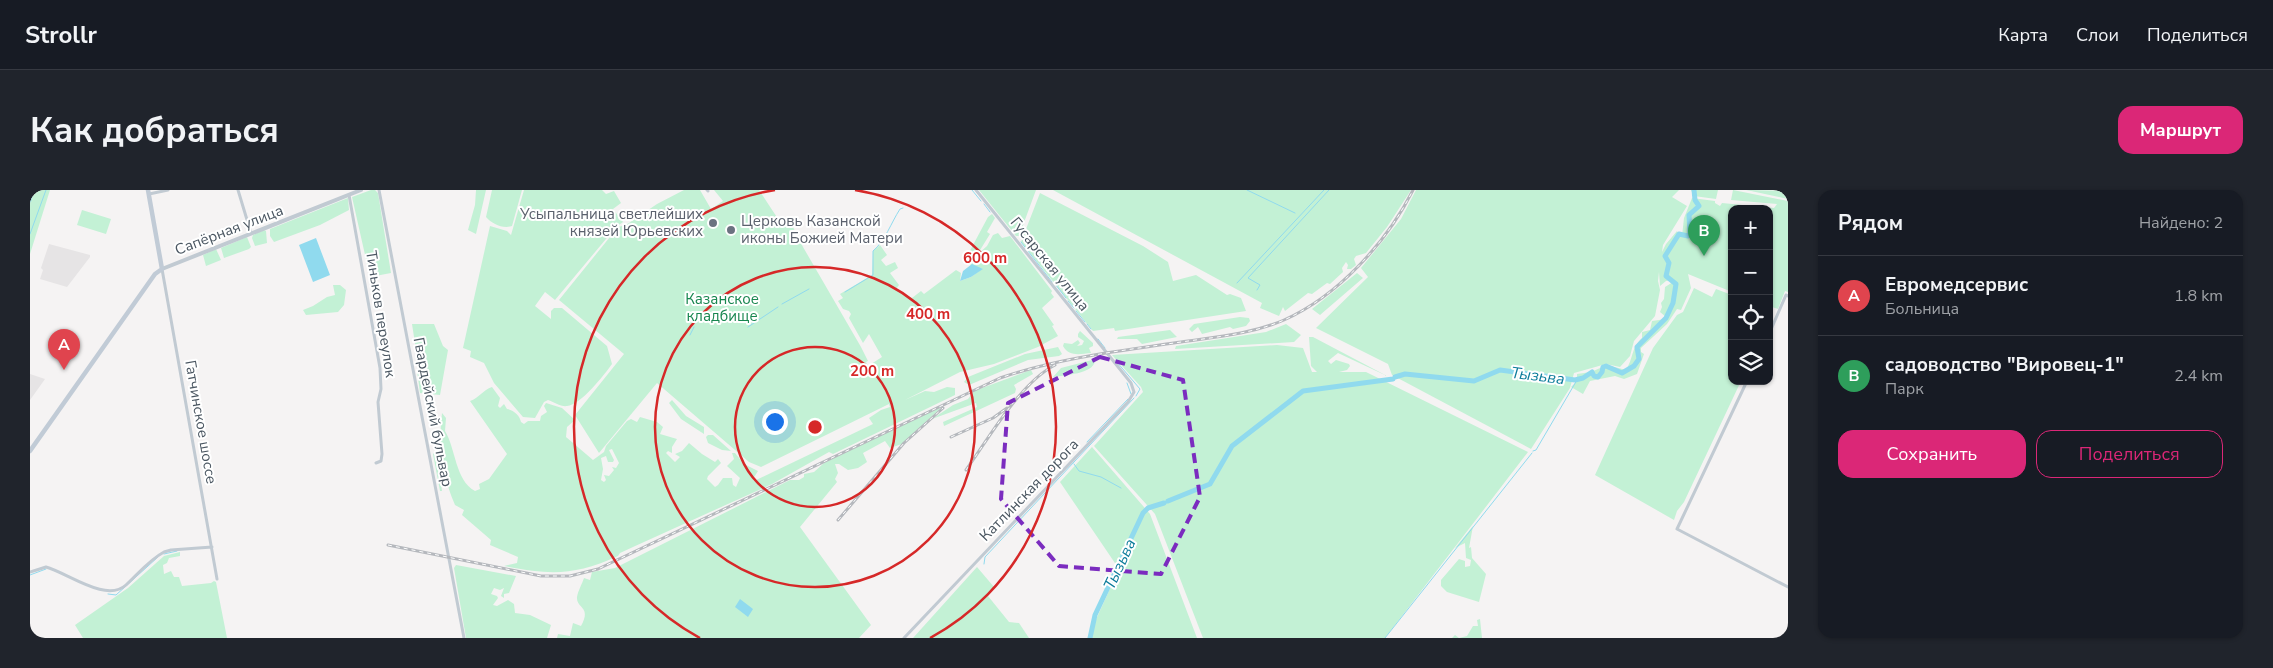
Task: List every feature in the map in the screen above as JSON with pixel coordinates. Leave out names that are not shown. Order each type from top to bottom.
[{"type":"main road","points":[[30,451],[155,274],[162,269],[148,192]]},
{"type":"street","points":[[148,192],[168,190]]},
{"type":"street","points":[[238,190],[251,233]]},
{"type":"street","name":"Сапёрная улица","points":[[162,269],[361,190]]},
{"type":"street","name":"Гвардейский бульвар","points":[[379,190],[464,638]]},
{"type":"street","name":"Гусарская улица","points":[[976,190],[1106,352]]},
{"type":"street","name":"Тиньков переулок","points":[[349,195],[380,368],[381,389],[378,402],[382,461],[376,463]]},
{"type":"street","name":"Гатчинское шоссе","points":[[162,269],[217,579]]},
{"type":"street","points":[[1773,326],[1787,296]]},
{"type":"street","name":"Катлинская дорога","points":[[904,638],[1132,398],[1134,392],[1131,383],[1106,352]]},
{"type":"street","points":[[1745,385],[1677,529],[1788,587]]},
{"type":"street","points":[[30,572],[46,567],[98,589],[113,592],[124,587],[164,552],[212,548]]},
{"type":"highlighted area","points":[[1100,357],[1183,380],[1200,497],[1161,574],[1059,566],[1001,499],[1008,403]]},
{"type":"shaded area","points":[[49,244],[90,255],[67,287],[40,279],[43,270],[41,268]]},
{"type":"shaded area","points":[[30,374],[45,379],[30,400]]},
{"type":"green space","points":[[30,190],[50,190],[30,254]]},
{"type":"green space","points":[[375,190],[378,193],[391,273],[370,277],[352,197]]},
{"type":"green space","points":[[476,190],[486,190],[476,234],[468,230],[475,205]]},
{"type":"green space","points":[[492,190],[522,190],[512,226],[498,225],[486,217]]},
{"type":"green space","points":[[524,190],[602,190],[606,194],[614,191],[621,203],[613,209],[623,222],[616,227],[555,300],[545,292],[535,306],[551,319],[551,311],[554,308],[562,308],[607,346],[612,364],[592,389],[579,401],[565,406],[548,400],[544,402],[535,418],[523,417],[494,383],[484,363],[470,357],[471,351],[463,348],[490,226],[507,231],[511,235]]},
{"type":"green space","name":"Казанское кладбище","points":[[684,190],[700,190],[711,209],[723,201],[714,190],[759,190],[782,225],[790,221],[861,347],[868,361],[866,362],[868,366],[882,357],[869,334],[863,343],[849,318],[851,314],[843,309],[838,301],[843,298],[840,294],[872,275],[873,251],[880,245],[887,255],[881,260],[886,266],[895,262],[898,268],[890,273],[899,285],[896,289],[912,298],[921,291],[924,294],[956,270],[961,273],[960,281],[971,277],[982,269],[966,263],[965,260],[988,217],[992,214],[995,218],[987,232],[990,234],[977,255],[987,246],[993,235],[998,233],[1002,238],[1010,236],[1052,291],[1051,293],[1054,297],[1042,308],[1054,325],[1052,326],[1058,336],[1038,347],[994,364],[960,372],[905,400],[925,391],[934,392],[947,387],[955,388],[955,395],[833,454],[829,452],[772,484],[602,563],[562,572],[535,571],[504,566],[517,563],[518,557],[490,545],[491,540],[462,515],[464,510],[455,505],[447,482],[441,448],[442,413],[446,418],[445,431],[463,480],[475,491],[480,489],[479,484],[489,479],[507,454],[470,401],[492,387],[500,398],[498,406],[500,408],[504,404],[524,424],[528,421],[540,421],[541,416],[547,412],[544,406],[546,403],[562,408],[575,420],[567,427],[566,437],[593,460],[604,452],[606,446],[627,421],[631,419],[637,422],[640,417],[657,422],[663,427],[660,434],[677,439],[672,447],[672,453],[668,451],[666,453],[675,462],[680,457],[675,454],[682,451],[689,443],[715,462],[718,459],[721,463],[707,479],[715,487],[723,478],[732,478],[733,485],[736,487],[740,478],[727,466],[734,459],[732,453],[735,453],[744,464],[758,471],[753,479],[754,481],[873,424],[869,418],[881,410],[890,407],[889,404],[761,467],[749,462],[657,383],[599,453],[575,415],[624,354],[559,300],[618,227],[626,225],[657,204]],"holes":[[[612,449],[619,463],[616,468],[612,467],[614,470],[609,476],[604,475],[606,480],[604,482],[601,480],[603,469],[601,458],[606,456],[608,462],[613,462],[614,460],[609,450]]]},
{"type":"green space","points":[[979,190],[1036,190],[1019,236],[1016,236]]},
{"type":"green space","points":[[1053,190],[1411,190],[1387,227],[1366,253],[1356,256],[1354,259],[1356,265],[1351,269],[1347,269],[1348,265],[1346,262],[1342,268],[1343,272],[1330,284],[1327,283],[1312,294],[1308,293],[1285,311],[1283,307],[1279,316],[1260,308],[1262,303]]},
{"type":"green space","points":[[1416,190],[1679,190],[1672,197],[1687,206],[1663,245],[1662,252],[1677,231],[1679,236],[1682,236],[1684,218],[1692,198],[1715,201],[1720,206],[1722,203],[1743,205],[1728,205],[1728,290],[1688,274],[1691,288],[1681,310],[1677,309],[1667,324],[1641,348],[1641,352],[1644,354],[1637,374],[1624,379],[1615,376],[1590,381],[1583,394],[1571,387],[1577,381],[1577,374],[1591,372],[1607,365],[1626,370],[1636,345],[1642,338],[1642,332],[1650,330],[1652,321],[1666,319],[1660,312],[1661,303],[1664,299],[1665,287],[1673,282],[1671,280],[1666,281],[1660,286],[1659,272],[1660,290],[1655,316],[1634,341],[1630,356],[1620,367],[1606,364],[1574,373],[1570,388],[1531,449],[1392,375],[1388,364],[1316,328],[1368,277],[1361,268],[1401,219]]},
{"type":"green space","points":[[1691,190],[1718,190],[1716,199],[1694,196]]},
{"type":"green space","points":[[1733,190],[1788,201],[1788,292],[1785,291],[1778,309],[1773,307],[1773,208],[1777,204],[1731,200]]},
{"type":"green space","points":[[1746,190],[1788,191],[1788,199],[1751,191]]},
{"type":"green space","points":[[1040,193],[1143,246],[1168,262],[1173,281],[1196,275],[1227,295],[1230,294],[1241,298],[1246,311],[1115,331],[1114,328],[1093,331],[1021,242]]},
{"type":"green space","points":[[348,198],[349,210],[320,225],[274,242],[270,236],[270,229]]},
{"type":"green space","points":[[82,210],[111,219],[106,234],[77,225]]},
{"type":"green space","points":[[264,230],[266,231],[267,243],[255,246],[252,238],[253,235]]},
{"type":"green space","points":[[247,237],[251,247],[249,249],[224,258],[221,248]]},
{"type":"green space","points":[[216,249],[221,260],[206,266],[203,255]]},
{"type":"green space","points":[[1357,273],[1363,278],[1320,315],[1312,309]]},
{"type":"green space","points":[[333,285],[340,285],[346,290],[344,305],[338,312],[306,315],[303,310],[327,297],[335,295]]},
{"type":"green space","points":[[1694,288],[1712,297],[1716,289],[1728,294],[1728,385],[1739,385],[1674,520],[1595,475],[1653,348],[1677,315],[1683,312]]},
{"type":"green space","points":[[1240,317],[1249,318],[1250,321],[1246,326],[1233,329],[1230,327],[1202,334],[1198,327],[1192,332],[1189,329],[1194,324]]},
{"type":"green space","points":[[412,324],[434,324],[443,346],[448,350],[440,395],[420,393],[417,370],[419,369]]},
{"type":"green space","points":[[1286,324],[1301,335],[1294,342],[1175,349],[1176,346],[1266,332]]},
{"type":"green space","points":[[1170,330],[1177,337],[1142,344],[1137,339],[1117,339],[1118,337]]},
{"type":"green space","points":[[1080,331],[1093,343],[1093,346],[1089,348],[1091,353],[1079,354],[1068,352],[1063,346],[1064,343],[1072,344],[1078,340],[1080,343],[1077,346],[1082,345],[1084,341],[1078,337]]},
{"type":"green space","points":[[1309,337],[1313,337],[1387,376],[1338,353],[1328,361],[1331,364],[1336,360],[1350,366],[1347,370],[1339,372],[1366,372],[1528,452],[1385,638],[1203,638],[1155,514],[1094,446],[1143,392],[1141,387],[1112,355],[1277,345],[1303,348],[1312,372],[1317,372],[1311,366]]},
{"type":"green space","points":[[1058,347],[1062,354],[1059,356],[1028,360],[969,385],[964,382],[968,377],[1025,354]]},
{"type":"green space","points":[[1092,360],[1095,361],[1089,369],[1053,377],[1061,368]]},
{"type":"green space","points":[[1031,370],[1033,374],[1014,385],[1015,393],[944,426],[943,422],[977,407],[976,403],[932,419],[953,405],[968,399],[974,391]]},
{"type":"green space","points":[[672,400],[686,416],[704,427],[704,434],[681,419],[669,403]]},
{"type":"green space","points":[[945,404],[902,444],[890,448],[885,441],[863,453],[867,462],[858,468],[848,470],[839,464],[835,464],[838,473],[835,479],[837,482],[800,527],[871,625],[859,638],[557,638],[558,634],[570,636],[573,623],[581,626],[585,615],[577,601],[578,592],[584,578],[590,580],[592,572],[615,568],[790,480],[799,480],[804,477],[804,474],[814,472],[824,463]]},
{"type":"green space","points":[[713,435],[731,451],[722,450],[708,443],[706,437]]},
{"type":"green space","points":[[1092,447],[1150,514],[1197,638],[1092,638],[1093,626],[1119,569],[1060,482]]},
{"type":"green space","points":[[437,453],[442,491],[440,491],[433,454]]},
{"type":"green space","points":[[1473,526],[1469,548],[1471,547],[1472,558],[1486,574],[1479,602],[1447,592],[1441,586],[1441,580],[1459,559],[1465,561],[1465,567],[1470,566],[1471,560],[1466,558],[1465,543],[1455,548]]},
{"type":"green space","points":[[180,552],[180,556],[169,558],[167,563],[163,565],[164,574],[171,571],[174,577],[179,577],[182,586],[216,582],[227,638],[83,638],[75,625],[128,588],[164,556]]},
{"type":"green space","points":[[456,565],[516,576],[509,593],[504,594],[504,598],[501,596],[504,588],[500,590],[494,588],[491,594],[498,598],[493,605],[497,606],[508,600],[514,604],[515,613],[530,615],[551,625],[547,638],[466,638],[454,568]]},
{"type":"green space","points":[[977,567],[994,587],[988,596],[1009,622],[1019,623],[1029,638],[913,638]]},
{"type":"green space","points":[[1480,619],[1482,638],[1459,638],[1467,636],[1473,626],[1478,626],[1477,620]]},
{"type":"water","points":[[316,238],[330,275],[313,282],[299,245]]},
{"type":"water","points":[[972,264],[983,269],[971,277],[960,281],[963,271]]},
{"type":"water","points":[[740,599],[753,609],[748,617],[735,607]]},
{"type":"waterway","points":[[30,201],[33,190]]},
{"type":"waterway","points":[[30,234],[46,190]]},
{"type":"waterway","points":[[972,190],[981,201]]},
{"type":"waterway","points":[[1247,190],[1295,213]]},
{"type":"waterway","points":[[1237,283],[1324,190]]},
{"type":"waterway","points":[[1257,290],[1260,285],[1248,278],[1329,190]]},
{"type":"waterway","name":"Тызьва","points":[[1395,377],[1405,374],[1474,381],[1500,370],[1575,380],[1583,378],[1592,372],[1594,376],[1598,377],[1603,367],[1606,366],[1622,373],[1634,366],[1639,359],[1637,347],[1666,318],[1673,303],[1676,284],[1666,276],[1669,263],[1665,256],[1679,234],[1688,236],[1690,234],[1689,215],[1699,206],[1695,200],[1694,190]]},
{"type":"waterway","points":[[984,204],[990,212]]},
{"type":"waterway","points":[[845,292],[873,275],[873,251],[884,237],[900,209],[903,208]]},
{"type":"waterway","points":[[1021,242],[1052,282]]},
{"type":"waterway","points":[[1055,284],[1066,298]]},
{"type":"waterway","points":[[782,304],[809,289]]},
{"type":"waterway","points":[[1068,301],[1074,308]]},
{"type":"waterway","points":[[748,327],[778,307]]},
{"type":"waterway","points":[[1076,311],[1085,322]]},
{"type":"waterway","points":[[1087,324],[1091,329]]},
{"type":"waterway","points":[[690,335],[694,327]]},
{"type":"waterway","points":[[1098,339],[1105,348]]},
{"type":"waterway","points":[[1116,361],[1140,389],[1136,396]]},
{"type":"waterway","name":"Тызьва","points":[[1168,501],[1210,484],[1232,446],[1303,391],[1393,379]]},
{"type":"waterway","points":[[1533,451],[1536,450],[1577,380]]},
{"type":"waterway","points":[[1127,383],[1131,394]]},
{"type":"waterway","points":[[984,564],[985,557],[1134,398]]},
{"type":"waterway","points":[[1087,442],[1128,399]]},
{"type":"waterway","points":[[1385,638],[1532,453]]},
{"type":"waterway","points":[[1074,464],[1079,471],[1101,477],[1121,488]]},
{"type":"waterway","name":"Тызьва","points":[[1090,638],[1095,615],[1143,513],[1148,508],[1164,503]]},
{"type":"waterway","points":[[164,554],[177,551]]},
{"type":"waterway","points":[[108,594],[116,595],[158,557]]},
{"type":"waterway","points":[[30,575],[46,569]]},
{"type":"railway","points":[[388,545],[541,576],[570,576],[598,569],[1000,378],[1067,360],[1234,334],[1259,329],[1284,320],[1304,310],[1323,297],[1359,266],[1389,229],[1413,190]]},
{"type":"railway","points":[[966,470],[1006,412],[1042,373],[1055,365]]},
{"type":"railway","points":[[838,520],[904,443],[943,408]]},
{"type":"railway","points":[[951,437],[993,418],[1007,408]]},
{"type":"place","name":"Усыпальница светлейших князей Юрьевских","points":[[713,223]]},
{"type":"place","name":"Церковь Казанской иконы Божией Матери","points":[[731,230]]},
{"type":"place","name":"садоводство \"Вировец-1\"","points":[[1704,256]]},
{"type":"place","name":"Евромедсервис","points":[[64,370]]}]
